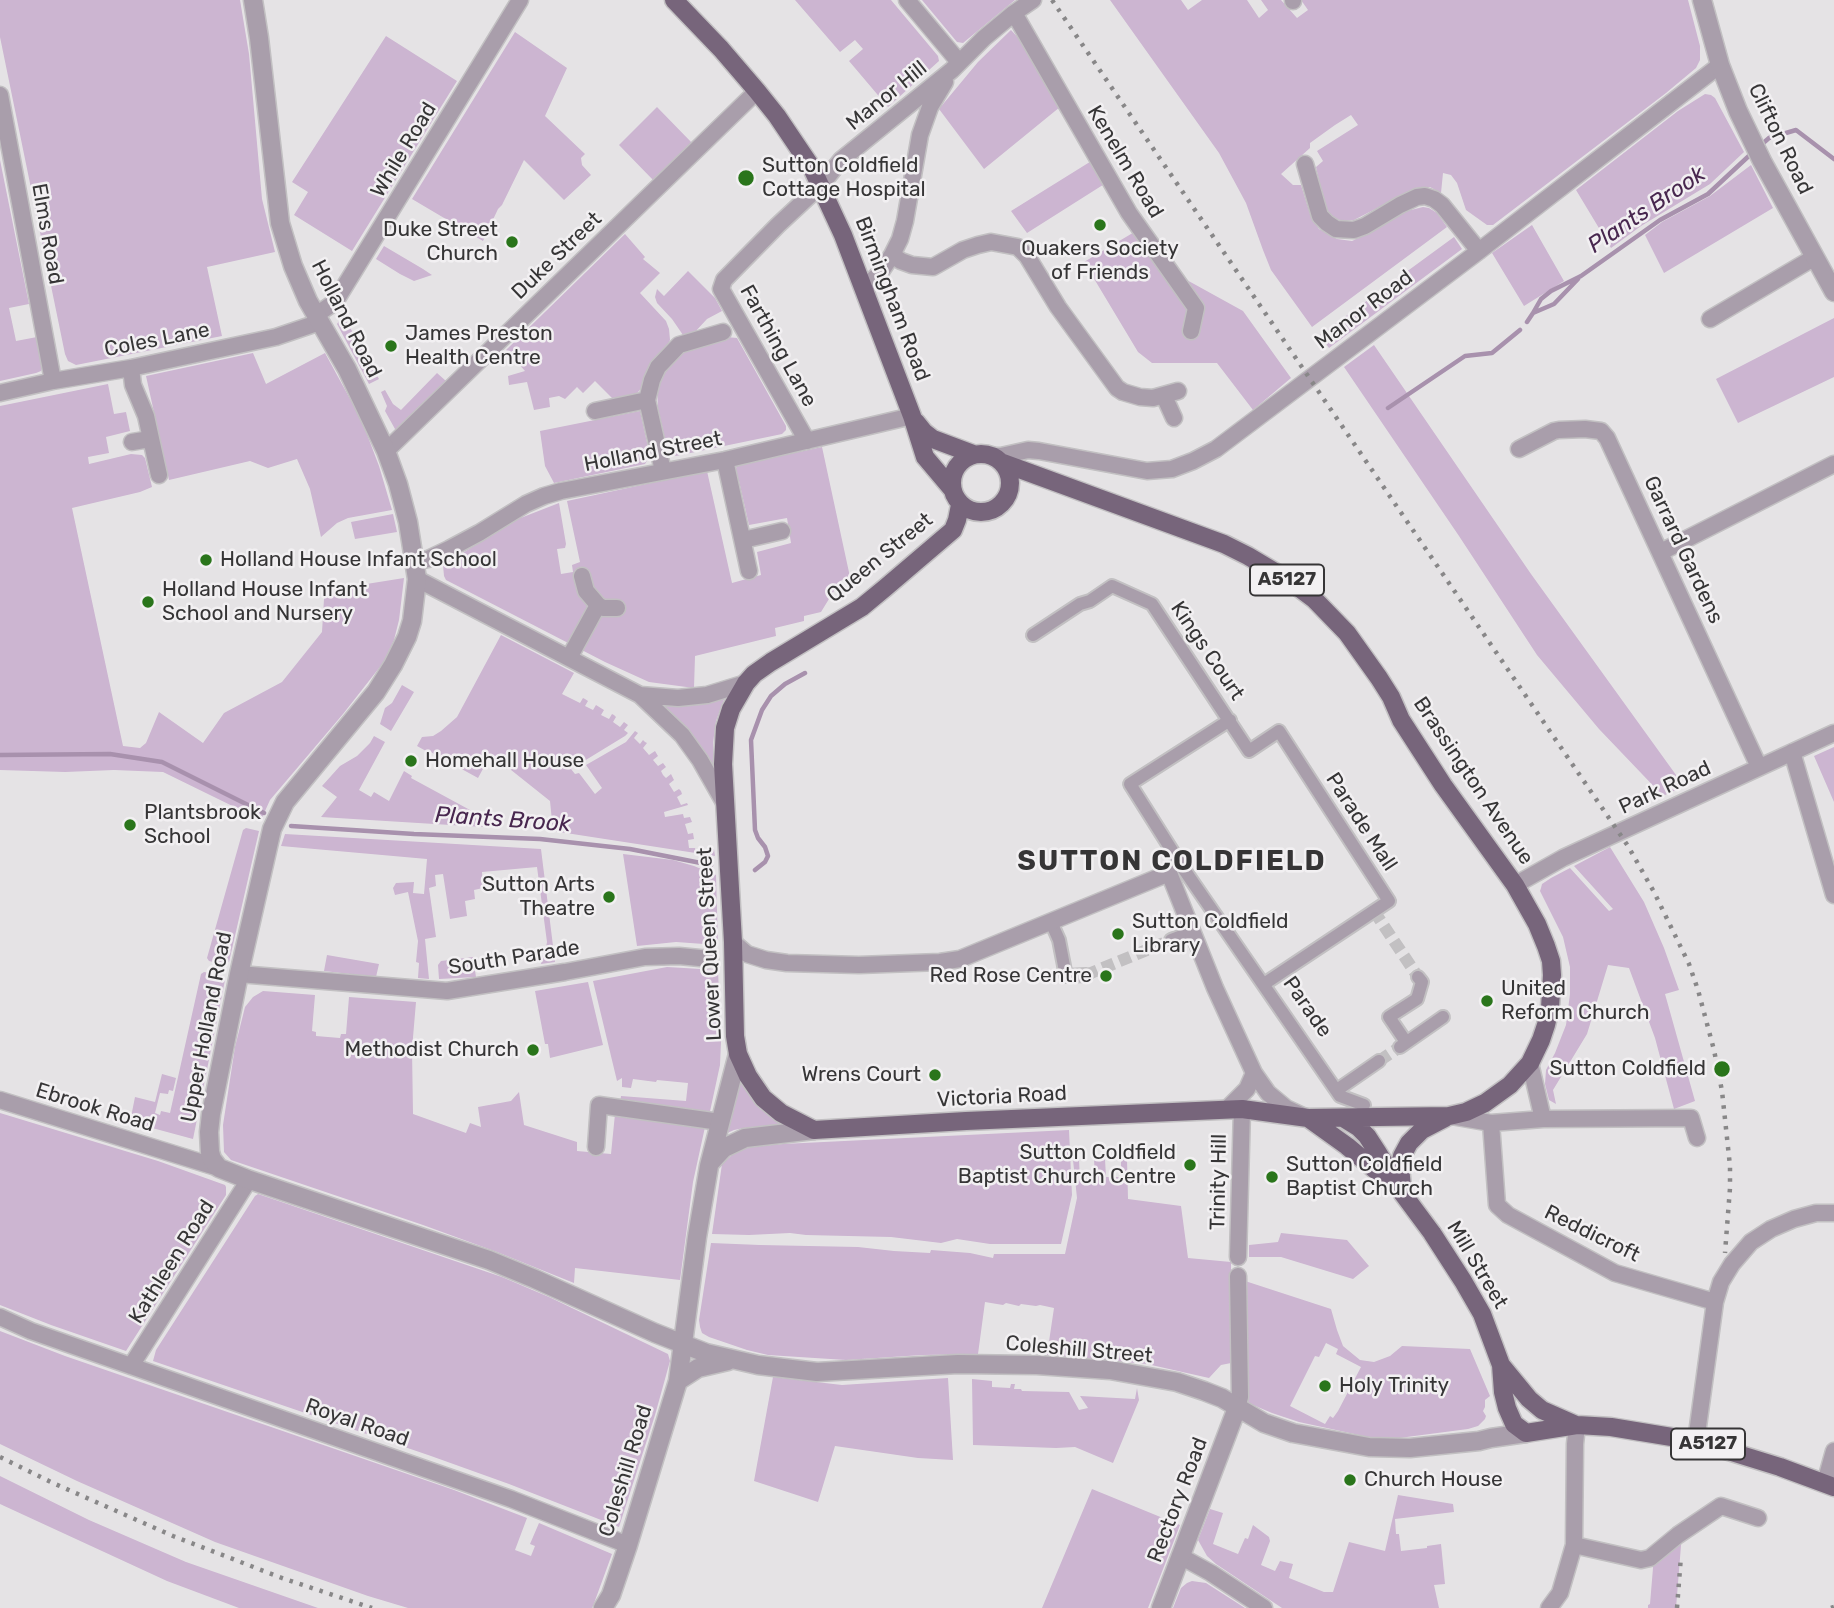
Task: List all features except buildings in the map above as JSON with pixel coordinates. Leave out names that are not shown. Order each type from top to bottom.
[{"type":"main road","name":"Birmingham Road","points":[[674,0],[721,48],[757,91],[813,168],[838,222],[912,416]]},
{"type":"main road","points":[[912,416],[933,439],[973,454],[998,459],[1010,472],[1009,492],[999,506],[977,513],[956,497],[925,457],[912,416]]},
{"type":"main road","points":[[956,497],[952,478],[962,460],[973,454]]},
{"type":"main road","name":"Brassington Avenue","points":[[998,459],[1224,544],[1270,569],[1314,599],[1360,651],[1391,697],[1401,720],[1443,785],[1515,885],[1537,923],[1551,961],[1550,1008],[1541,1040],[1530,1063],[1510,1085],[1485,1103],[1449,1116],[1308,1118]]},
{"type":"main road","name":"Queen Street","points":[[746,683],[766,665],[862,607],[953,530],[957,520],[956,497]]},
{"type":"main road","name":"Lower Queen Street","points":[[746,683],[731,709],[725,728],[723,764],[733,942],[735,1036],[738,1054],[748,1076],[763,1098],[780,1113],[814,1130]]},
{"type":"main road","name":"Victoria Road","points":[[814,1130],[1235,1109],[1308,1118]]},
{"type":"main road","name":"A5127","points":[[1403,1194],[1399,1167],[1409,1143],[1422,1130],[1449,1116]]},
{"type":"main road","name":"Mill Street","points":[[1308,1118],[1347,1146],[1403,1194]]},
{"type":"main road","name":"Mill Street","points":[[1345,1119],[1367,1136],[1482,1314],[1501,1364],[1503,1392],[1509,1414]]},
{"type":"main road","name":"Mill Street","points":[[1501,1364],[1536,1405]]},
{"type":"main road","name":"A5127","points":[[1536,1405],[1577,1425]]},
{"type":"main road","points":[[1509,1414],[1514,1424],[1530,1432]]},
{"type":"main road","name":"A5127","points":[[1530,1432],[1577,1425],[1611,1427],[1696,1441],[1830,1485]]},
{"type":"street","name":"Holland Road","points":[[253,0],[280,223],[293,266],[386,451],[408,522],[415,570],[412,621],[401,650]]},
{"type":"street","name":"While Road","points":[[318,318],[335,302],[520,0]]},
{"type":"street","points":[[907,0],[956,66]]},
{"type":"street","name":"Clifton Road","points":[[1702,0],[1720,65],[1738,111],[1762,161],[1834,292]]},
{"type":"street","name":"Manor Hill","points":[[821,185],[841,160],[956,66],[984,38],[1023,6]]},
{"type":"street","name":"Kenelm Road","points":[[1023,6],[1129,213],[1196,308],[1191,331]]},
{"type":"street","name":"Manor Road","points":[[998,459],[1028,450],[1147,471],[1172,468],[1194,461],[1216,449],[1720,65]]},
{"type":"street","name":"Manor Hill","points":[[864,288],[880,273],[900,239],[920,135],[930,107],[956,66]]},
{"type":"street","name":"Duke Street","points":[[386,451],[757,91]]},
{"type":"street","name":"Elms Road","points":[[0,95],[53,381]]},
{"type":"street","points":[[1292,175],[1309,160],[1320,216],[1336,229],[1354,230],[1365,226],[1400,205],[1425,196],[1442,205],[1479,251]]},
{"type":"street","name":"Farthing Lane","points":[[807,441],[721,289],[724,280],[821,185]]},
{"type":"street","points":[[892,255],[912,265],[933,267],[978,245],[991,242],[1018,247],[1027,256],[1058,307],[1117,388],[1140,397],[1171,394],[1174,418]]},
{"type":"street","points":[[1710,319],[1815,257]]},
{"type":"street","name":"Coles Lane","points":[[0,393],[276,337],[318,318]]},
{"type":"street","points":[[663,471],[648,390],[658,368],[679,345],[723,331]]},
{"type":"street","points":[[131,368],[133,385],[146,416],[159,475]]},
{"type":"street","points":[[595,411],[648,400]]},
{"type":"street","name":"Holland Street","points":[[415,570],[428,559],[544,496],[725,460],[912,416]]},
{"type":"street","name":"Garrard Gardens","points":[[1519,449],[1554,431],[1601,431],[1607,438],[1759,767]]},
{"type":"street","points":[[132,442],[150,439]]},
{"type":"street","points":[[725,460],[749,571]]},
{"type":"street","points":[[1661,552],[1834,464]]},
{"type":"street","points":[[743,540],[782,531]]},
{"type":"street","name":"Lower Queen Street","points":[[415,570],[640,695],[682,735],[726,804]]},
{"type":"street","points":[[582,576],[586,591],[598,606],[617,608]]},
{"type":"street","name":"Kings Court","points":[[1033,635],[1112,586],[1152,604],[1249,751],[1279,731],[1301,765]]},
{"type":"street","points":[[569,657],[598,606]]},
{"type":"street","name":"Upper Holland Road","points":[[219,1168],[210,1152],[211,1114],[272,829],[280,811],[298,785],[376,692],[401,650]]},
{"type":"street","name":"Lower Queen Street","points":[[640,695],[678,698],[707,695],[746,683]]},
{"type":"street","name":"Parade","points":[[1230,720],[1130,784],[1176,870],[1264,984],[1340,1096],[1364,1105]]},
{"type":"street","name":"Park Road","points":[[1515,885],[1563,858],[1834,733]]},
{"type":"street","points":[[1792,752],[1834,894]]},
{"type":"street","name":"Parade Mall","points":[[1264,984],[1389,901],[1301,765]]},
{"type":"street","points":[[733,942],[747,954],[766,960],[808,964],[859,965],[960,959],[1176,870],[1192,932],[1254,1073],[1268,1093],[1286,1108],[1308,1118]]},
{"type":"street","points":[[1051,922],[1059,940],[1066,976],[1086,975]]},
{"type":"street","points":[[1171,940],[1192,932]]},
{"type":"street","name":"South Parade","points":[[239,974],[447,991],[645,957],[710,959]]},
{"type":"street","points":[[734,989],[748,965],[766,960]]},
{"type":"street","points":[[1418,977],[1422,982],[1417,999],[1389,1017],[1403,1045],[1443,1017]]},
{"type":"street","points":[[219,1168],[247,1180],[489,1260],[684,1344],[709,1166],[738,1054]]},
{"type":"street","points":[[1337,1090],[1379,1061]]},
{"type":"street","points":[[1530,1063],[1543,1119]]},
{"type":"street","points":[[1235,1109],[1254,1073]]},
{"type":"street","name":"Ebrook Road","points":[[0,1100],[219,1168]]},
{"type":"street","points":[[596,1147],[599,1105],[720,1122]]},
{"type":"street","name":"Trinity Hill","points":[[1235,1109],[1238,1257]]},
{"type":"street","points":[[1449,1116],[1491,1123],[1543,1119],[1691,1118],[1697,1138]]},
{"type":"street","name":"Reddicroft","points":[[1491,1123],[1497,1205],[1508,1215],[1615,1273],[1715,1302]]},
{"type":"street","name":"Victoria Road","points":[[709,1166],[724,1148],[745,1138],[814,1130]]},
{"type":"street","name":"Kathleen Road","points":[[131,1366],[247,1180]]},
{"type":"street","points":[[1696,1441],[1715,1302],[1721,1282],[1751,1242],[1771,1229],[1816,1213],[1834,1213]]},
{"type":"street","points":[[1237,1408],[1240,1397],[1238,1276]]},
{"type":"street","name":"Royal Road","points":[[0,1318],[511,1499],[628,1545]]},
{"type":"street","name":"Coleshill Street","points":[[684,1344],[705,1353],[758,1365],[817,1372],[958,1364],[1038,1365],[1110,1370],[1177,1382],[1222,1398],[1264,1423],[1293,1433],[1369,1447],[1410,1448],[1479,1441],[1530,1432]]},
{"type":"street","name":"Coleshill Road","points":[[603,1608],[611,1595],[655,1461],[678,1381],[684,1344]]},
{"type":"street","name":"Coleshill Street","points":[[678,1381],[698,1368],[735,1360]]},
{"type":"street","points":[[1491,1438],[1517,1406],[1536,1405],[1541,1420],[1530,1432]]},
{"type":"street","name":"Rectory Road","points":[[1161,1608],[1237,1408]]},
{"type":"street","points":[[1549,1608],[1560,1593],[1574,1545],[1577,1425]]},
{"type":"street","points":[[1830,1485],[1834,1451]]},
{"type":"street","points":[[1574,1545],[1641,1560],[1650,1558],[1721,1506],[1758,1518]]},
{"type":"street","points":[[1180,1556],[1264,1608]]},
{"type":"shaded area","points":[[0,0],[240,0],[249,54],[262,199],[275,252],[207,267],[222,336],[76,365],[68,361],[0,37]]},
{"type":"shaded area","points":[[795,0],[891,0],[938,56],[939,61],[888,107],[849,61],[863,49],[855,40],[840,52]]},
{"type":"shaded area","points":[[922,0],[1015,0],[963,43],[957,42]]},
{"type":"shaded area","points":[[1110,0],[1181,0],[1188,10],[1202,0],[1247,0],[1259,18],[1268,10],[1261,0],[1281,0],[1297,18],[1308,10],[1301,0],[1688,0],[1700,46],[1700,60],[1696,68],[1666,93],[1493,225],[1487,225],[1466,210],[1457,183],[1451,175],[1443,173],[1441,193],[1430,187],[1416,188],[1354,220],[1342,221],[1335,218],[1328,212],[1324,202],[1316,167],[1323,161],[1317,151],[1358,125],[1351,115],[1335,125],[1310,143],[1310,148],[1281,174],[1293,185],[1301,185],[1310,214],[1319,229],[1337,239],[1352,241],[1407,211],[1423,207],[1437,213],[1447,227],[1312,327],[1271,270],[1246,203],[1219,153]]},
{"type":"shaded area","points":[[1011,30],[1021,41],[1060,107],[984,169],[939,109],[978,62]]},
{"type":"shaded area","points":[[515,32],[567,68],[545,116],[585,154],[581,158],[582,165],[591,175],[564,200],[524,160],[483,241],[412,199]]},
{"type":"shaded area","points":[[386,36],[457,81],[352,251],[294,215],[308,192],[292,182]]},
{"type":"shaded area","points":[[1705,94],[1715,98],[1744,152],[1710,184],[1641,226],[1611,248],[1576,190],[1678,111]]},
{"type":"shaded area","points":[[657,107],[693,144],[654,181],[619,145]]},
{"type":"shaded area","points":[[0,160],[29,304],[9,308],[16,341],[37,337],[42,366],[41,371],[36,373],[0,381]]},
{"type":"shaded area","points":[[1093,160],[1106,183],[1027,233],[1011,211]]},
{"type":"shaded area","points":[[1751,165],[1773,208],[1664,273],[1645,235],[1662,222],[1710,196]]},
{"type":"shaded area","points":[[1532,225],[1564,281],[1524,306],[1492,253]]},
{"type":"shaded area","points":[[1136,231],[1176,284],[1185,279],[1243,311],[1291,378],[1253,410],[1217,363],[1152,363],[1138,352],[1084,262]]},
{"type":"shaded area","points":[[625,234],[645,257],[643,259],[660,273],[640,293],[666,321],[670,340],[668,344],[648,369],[642,387],[635,396],[613,399],[595,381],[583,393],[577,387],[565,399],[559,396],[549,398],[550,407],[534,410],[527,382],[509,385],[508,376],[525,371],[506,350]]},
{"type":"shaded area","points":[[1454,237],[1462,249],[1329,348],[1320,335]]},
{"type":"shaded area","points":[[384,246],[432,275],[414,281],[400,274],[376,259]]},
{"type":"shaded area","points":[[688,271],[715,298],[722,311],[707,319],[694,333],[685,336],[655,297],[657,289],[664,296]]},
{"type":"shaded area","points":[[343,315],[379,379],[369,384],[337,324]]},
{"type":"shaded area","points":[[1834,318],[1834,377],[1738,423],[1716,379]]},
{"type":"shaded area","points":[[726,337],[737,338],[786,430],[782,434],[676,456],[671,454],[667,448],[658,408],[657,387],[660,379],[678,356]]},
{"type":"shaded area","points":[[1374,345],[1531,574],[1684,786],[1663,796],[1599,729],[1537,655],[1344,367]]},
{"type":"shaded area","points":[[253,353],[266,384],[325,353],[368,437],[392,510],[348,518],[337,523],[321,537],[310,489],[297,459],[268,468],[250,461],[169,480],[146,376]]},
{"type":"shaded area","points":[[437,373],[446,381],[395,429],[385,411],[387,406],[381,392],[385,390],[393,404],[401,410]]},
{"type":"shaded area","points":[[108,384],[114,414],[126,412],[130,431],[106,437],[109,453],[88,457],[89,464],[131,454],[142,455],[152,487],[72,508],[123,746],[140,748],[146,743],[159,712],[203,743],[224,713],[282,682],[322,632],[324,599],[329,590],[404,578],[399,620],[394,640],[383,663],[270,800],[261,820],[163,772],[0,770],[0,406]]},
{"type":"shaded area","points":[[640,411],[650,456],[645,464],[554,483],[545,466],[540,431]]},
{"type":"shaded area","points":[[822,447],[850,577],[840,581],[821,612],[804,616],[804,621],[775,628],[776,636],[695,656],[694,688],[649,682],[446,580],[444,576],[443,565],[518,519],[559,503],[566,544],[565,548],[557,549],[561,574],[573,572],[572,565],[580,562],[567,501],[707,471],[732,583],[761,575],[757,552],[791,543],[787,518],[749,525],[735,469],[738,465]]},
{"type":"shaded area","points":[[393,514],[397,532],[355,539],[351,522]]},
{"type":"shaded area","points":[[501,635],[574,673],[562,694],[580,703],[583,698],[588,701],[585,706],[593,710],[596,705],[604,710],[601,715],[609,719],[614,715],[616,717],[613,722],[620,727],[624,722],[628,725],[624,730],[628,733],[625,736],[571,769],[575,774],[579,773],[595,794],[602,788],[586,765],[626,742],[635,731],[638,733],[634,738],[640,744],[643,740],[647,743],[643,748],[649,755],[655,751],[658,756],[653,760],[658,766],[663,763],[666,767],[661,771],[663,775],[666,778],[671,774],[674,780],[669,784],[674,792],[679,789],[681,791],[682,794],[677,797],[681,805],[688,805],[664,812],[665,817],[683,814],[684,818],[690,817],[692,822],[685,824],[688,834],[693,833],[694,839],[688,840],[689,848],[695,848],[696,851],[714,849],[715,856],[553,831],[550,801],[491,754],[478,778],[417,746],[422,737],[433,736],[457,717]]},
{"type":"shaded area","points":[[402,685],[414,692],[391,731],[380,724],[385,708],[392,703]]},
{"type":"shaded area","points":[[725,697],[716,721],[713,743],[714,770],[664,706],[689,706]]},
{"type":"shaded area","points":[[374,736],[385,742],[359,790],[371,797],[374,792],[389,801],[404,771],[412,776],[411,778],[470,810],[483,827],[321,817],[337,797],[322,786],[340,766],[357,756]]},
{"type":"shaded area","points":[[1834,747],[1834,802],[1814,756]]},
{"type":"shaded area","points":[[246,828],[259,831],[229,962],[222,964],[207,958],[243,830]]},
{"type":"shaded area","points":[[285,834],[541,849],[555,962],[541,964],[547,942],[537,867],[482,872],[483,888],[474,890],[475,899],[465,901],[467,916],[450,919],[443,874],[435,875],[436,886],[429,888],[436,937],[425,939],[429,979],[418,978],[418,941],[408,892],[395,895],[393,888],[396,883],[414,882],[413,893],[424,894],[427,859],[281,846]]},
{"type":"shaded area","points":[[1610,847],[1644,902],[1679,990],[1665,994],[1695,1101],[1674,1109],[1655,1038],[1629,968],[1608,965],[1587,1034],[1553,1090],[1556,1104],[1549,1100],[1545,1084],[1546,1070],[1566,1025],[1570,967],[1563,937],[1540,891],[1542,884],[1570,868],[1609,911],[1613,909],[1574,866]]},
{"type":"shaded area","points":[[623,854],[673,860],[716,875],[718,945],[676,942],[637,946]]},
{"type":"shaded area","points":[[327,955],[379,964],[376,977],[324,971]]},
{"type":"shaded area","points":[[473,957],[476,977],[439,979],[438,965],[441,961]]},
{"type":"shaded area","points":[[667,967],[718,970],[720,1065],[709,1116],[620,1103],[621,1096],[686,1101],[688,1083],[633,1079],[631,1088],[622,1087],[622,1078],[617,1081],[593,981]]},
{"type":"shaded area","points":[[204,972],[221,975],[225,980],[193,1139],[130,1122],[135,1097],[155,1102],[162,1074],[176,1078],[173,1091],[169,1090],[168,1094],[160,1093],[155,1113],[170,1113],[201,974]]},
{"type":"shaded area","points":[[588,982],[603,1045],[550,1058],[535,991]]},
{"type":"shaded area","points":[[263,991],[315,995],[312,1031],[316,1032],[316,1036],[340,1038],[341,1034],[346,1034],[349,997],[416,1002],[412,1049],[413,1114],[466,1133],[470,1123],[481,1127],[478,1107],[511,1101],[519,1092],[524,1125],[577,1142],[577,1151],[611,1154],[615,1114],[705,1127],[693,1182],[680,1280],[575,1268],[574,1283],[423,1225],[231,1160],[224,1152],[223,1125],[235,1047],[245,1007],[253,997]]},
{"type":"shaded area","points":[[739,1078],[760,1108],[784,1126],[744,1128],[723,1135]]},
{"type":"shaded area","points":[[0,1113],[158,1161],[225,1185],[226,1195],[126,1351],[0,1305]]},
{"type":"shaded area","points":[[1069,1130],[1072,1195],[1061,1244],[990,1244],[957,1239],[941,1243],[891,1237],[790,1233],[712,1234],[722,1164],[740,1148]]},
{"type":"shaded area","points":[[1121,1158],[1127,1159],[1128,1199],[1181,1206],[1188,1258],[1231,1262],[1231,1363],[1221,1365],[1209,1378],[1147,1364],[1047,1355],[1054,1308],[1040,1305],[1019,1306],[985,1302],[978,1354],[846,1360],[768,1355],[702,1333],[699,1320],[711,1243],[858,1247],[930,1253],[931,1250],[993,1258],[994,1254],[1065,1254],[1077,1198],[1073,1160],[1079,1160],[1080,1179],[1095,1178],[1094,1159],[1105,1159],[1106,1177],[1121,1177]]},
{"type":"shaded area","points":[[258,1194],[502,1277],[668,1354],[670,1361],[655,1415],[619,1527],[431,1456],[153,1361],[156,1350]]},
{"type":"shaded area","points":[[1281,1233],[1347,1240],[1369,1266],[1353,1279],[1281,1257],[1249,1257],[1249,1245],[1278,1242]]},
{"type":"shaded area","points":[[1242,1280],[1331,1309],[1343,1346],[1360,1360],[1374,1362],[1390,1356],[1402,1346],[1470,1349],[1490,1396],[1485,1400],[1485,1419],[1478,1426],[1399,1438],[1373,1438],[1299,1422],[1246,1402]],"holes":[[[1326,1343],[1338,1349],[1336,1354],[1361,1367],[1338,1411],[1333,1418],[1330,1416],[1325,1424],[1290,1406],[1315,1356],[1319,1357]]]},
{"type":"shaded area","points":[[0,1331],[527,1518],[515,1550],[531,1556],[535,1546],[530,1544],[539,1523],[612,1554],[593,1606],[408,1608],[215,1542],[77,1481],[0,1444]]},
{"type":"shaded area","points":[[773,1377],[842,1385],[948,1378],[953,1460],[918,1458],[835,1446],[818,1502],[754,1481]]},
{"type":"shaded area","points":[[972,1379],[992,1381],[992,1387],[1010,1388],[1011,1384],[1015,1384],[1014,1389],[1022,1391],[1069,1392],[1079,1410],[1088,1408],[1080,1396],[1135,1399],[1137,1388],[1139,1400],[1113,1463],[1075,1447],[973,1445]]},
{"type":"shaded area","points":[[0,1476],[89,1520],[186,1562],[318,1608],[239,1608],[167,1581],[0,1504]]},
{"type":"shaded area","points":[[1092,1489],[1180,1525],[1148,1608],[1042,1608]]},
{"type":"shaded area","points":[[1398,1495],[1453,1504],[1454,1512],[1395,1519],[1401,1551],[1441,1544],[1445,1584],[1434,1585],[1439,1608],[1282,1608],[1216,1564],[1207,1556],[1198,1540],[1210,1509],[1223,1513],[1213,1544],[1238,1554],[1253,1525],[1269,1537],[1270,1541],[1261,1565],[1275,1571],[1280,1561],[1293,1564],[1289,1578],[1324,1592],[1333,1592],[1349,1542],[1385,1551]]},
{"type":"shaded area","points":[[1682,1533],[1676,1608],[1648,1608],[1653,1568],[1651,1559]]},
{"type":"shaded area","points":[[1192,1581],[1206,1583],[1245,1608],[1173,1608],[1181,1588]]},
{"type":"waterway","name":"Plants Brook","points":[[1761,145],[1769,138],[1796,130],[1834,159]]},
{"type":"waterway","name":"Plants Brook","points":[[1533,313],[1541,299],[1551,291],[1581,276],[1660,220],[1708,194],[1752,153]]},
{"type":"waterway","name":"Plants Brook","points":[[1527,322],[1533,313],[1554,304],[1578,279]]},
{"type":"waterway","name":"Plants Brook","points":[[1388,408],[1465,356],[1492,353],[1520,330]]},
{"type":"waterway","name":"Plants Brook","points":[[755,870],[768,856],[755,830],[751,740],[762,710],[771,696],[805,673]]},
{"type":"waterway","name":"Plants Brook","points":[[0,755],[110,754],[162,762],[264,813]]},
{"type":"waterway","name":"Plants Brook","points":[[291,826],[540,839],[630,849],[711,865]]},
{"type":"tunnel","points":[[1374,911],[1418,977]]},
{"type":"tunnel","points":[[1086,975],[1171,940]]},
{"type":"tunnel","points":[[1379,1061],[1400,1047]]},
{"type":"railway","points":[[1052,0],[1628,846],[1654,892],[1689,964],[1714,1050],[1722,1091],[1730,1166],[1725,1253]]},
{"type":"railway","points":[[0,1457],[173,1536],[282,1578],[372,1608]]},
{"type":"railway","points":[[1677,1608],[1681,1556]]},
{"type":"place","name":"Sutton Coldfield Cottage Hospital","points":[[746,178]]},
{"type":"place","name":"Quakers Society of Friends","points":[[1100,225]]},
{"type":"place","name":"Duke Street Church","points":[[512,242]]},
{"type":"place","name":"James Preston Health Centre","points":[[391,346]]},
{"type":"place","name":"Holland House Infant School","points":[[206,560]]},
{"type":"place","name":"Holland House Infant School and Nursery","points":[[148,602]]},
{"type":"place","name":"Homehall House","points":[[411,761]]},
{"type":"place","name":"Plantsbrook School","points":[[130,825]]},
{"type":"place","name":"Sutton Arts Theatre","points":[[609,897]]},
{"type":"place","name":"Sutton Coldfield Library","points":[[1118,934]]},
{"type":"place","name":"Red Rose Centre","points":[[1106,976]]},
{"type":"place","name":"United Reform Church","points":[[1487,1001]]},
{"type":"place","name":"Methodist Church","points":[[533,1050]]},
{"type":"place","name":"Sutton Coldfield","points":[[1722,1069]]},
{"type":"place","name":"Wrens Court","points":[[935,1075]]},
{"type":"place","name":"Sutton Coldfield Baptist Church Centre","points":[[1190,1165]]},
{"type":"place","name":"Sutton Coldfield Baptist Church","points":[[1272,1177]]},
{"type":"place","name":"Holy Trinity","points":[[1325,1386]]},
{"type":"place","name":"Church House","points":[[1350,1480]]},
{"type":"district","name":"SUTTON COLDFIELD","points":[[1172,862]]}]
